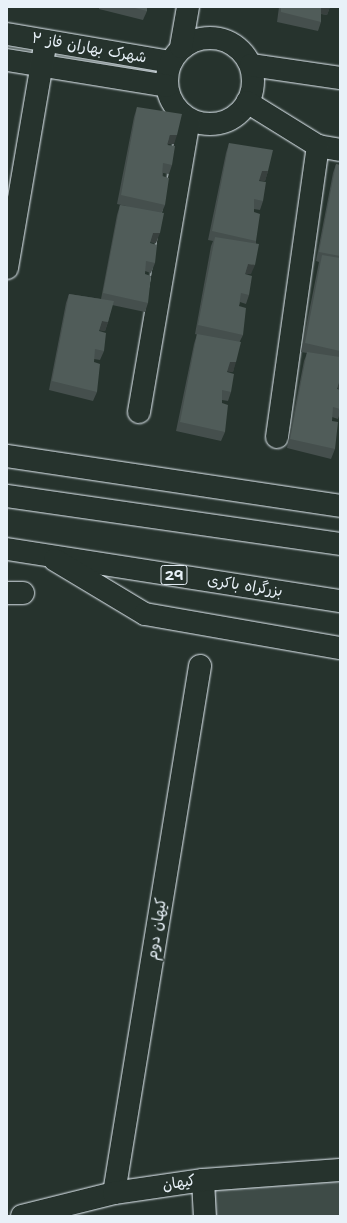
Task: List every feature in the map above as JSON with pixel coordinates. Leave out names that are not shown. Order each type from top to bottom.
[{"type":"main road","points":[[176,55],[196,39],[213,37],[230,42],[243,53],[251,65],[253,85],[247,102],[238,114],[222,123],[206,124],[189,120],[176,109],[167,86],[188,7]]},
{"type":"main road","name":"شهرک بهاران فاز ۲","points":[[7,34],[176,55]]},
{"type":"main road","points":[[7,268],[46,40]]},
{"type":"main road","name":"شهرک بهاران فاز ۲","points":[[7,60],[167,86]]},
{"type":"main road","points":[[251,65],[340,78]]},
{"type":"main road","points":[[247,102],[318,146],[340,150]]},
{"type":"main road","points":[[139,412],[189,120]]},
{"type":"main road","points":[[277,437],[318,146]]},
{"type":"main road","points":[[7,456],[340,506]]},
{"type":"main road","points":[[7,496],[340,544]]},
{"type":"main road","name":"بزرگراه باکری","points":[[7,549],[340,601]]},
{"type":"main road","points":[[48,555],[145,614],[340,648]]},
{"type":"main road","name":"کیهان دوم","points":[[114,1193],[200,666]]},
{"type":"main road","name":"کیهان","points":[[22,1216],[114,1193],[203,1180],[340,1170]]},
{"type":"main road","points":[[203,1180],[205,1216]]},
{"type":"shaded area","points":[[340,1178],[340,1216],[215,1216],[213,1186]]},
{"type":"building","points":[[131,7],[147,7],[147,11]]},
{"type":"building","points":[[281,7],[321,7],[321,22],[281,12]]},
{"type":"building","points":[[137,107],[182,114],[177,135],[170,135],[167,145],[175,146],[172,165],[163,163],[162,176],[169,178],[165,205],[121,195]]},
{"type":"building","points":[[229,143],[273,150],[268,171],[262,171],[259,181],[266,182],[263,201],[254,199],[254,212],[260,214],[256,241],[212,231]]},
{"type":"building","points":[[336,164],[340,165],[340,256],[319,252]]},
{"type":"building","points":[[120,205],[164,213],[160,233],[153,233],[150,243],[157,245],[155,263],[146,261],[145,274],[151,276],[148,303],[103,293]]},
{"type":"building","points":[[215,237],[259,244],[255,265],[248,264],[245,274],[252,276],[249,295],[241,293],[239,306],[246,308],[243,335],[198,325]]},
{"type":"building","points":[[322,255],[340,258],[340,351],[305,343]]},
{"type":"building","points":[[69,294],[114,301],[108,322],[102,321],[99,331],[106,333],[104,351],[95,349],[94,362],[100,364],[97,392],[52,381]]},
{"type":"building","points":[[197,334],[241,342],[236,362],[230,362],[227,372],[234,374],[231,392],[222,390],[222,403],[228,405],[225,432],[180,422]]},
{"type":"building","points":[[307,352],[340,357],[340,379],[337,389],[340,390],[340,409],[333,407],[332,421],[338,422],[335,449],[290,439]]}]
